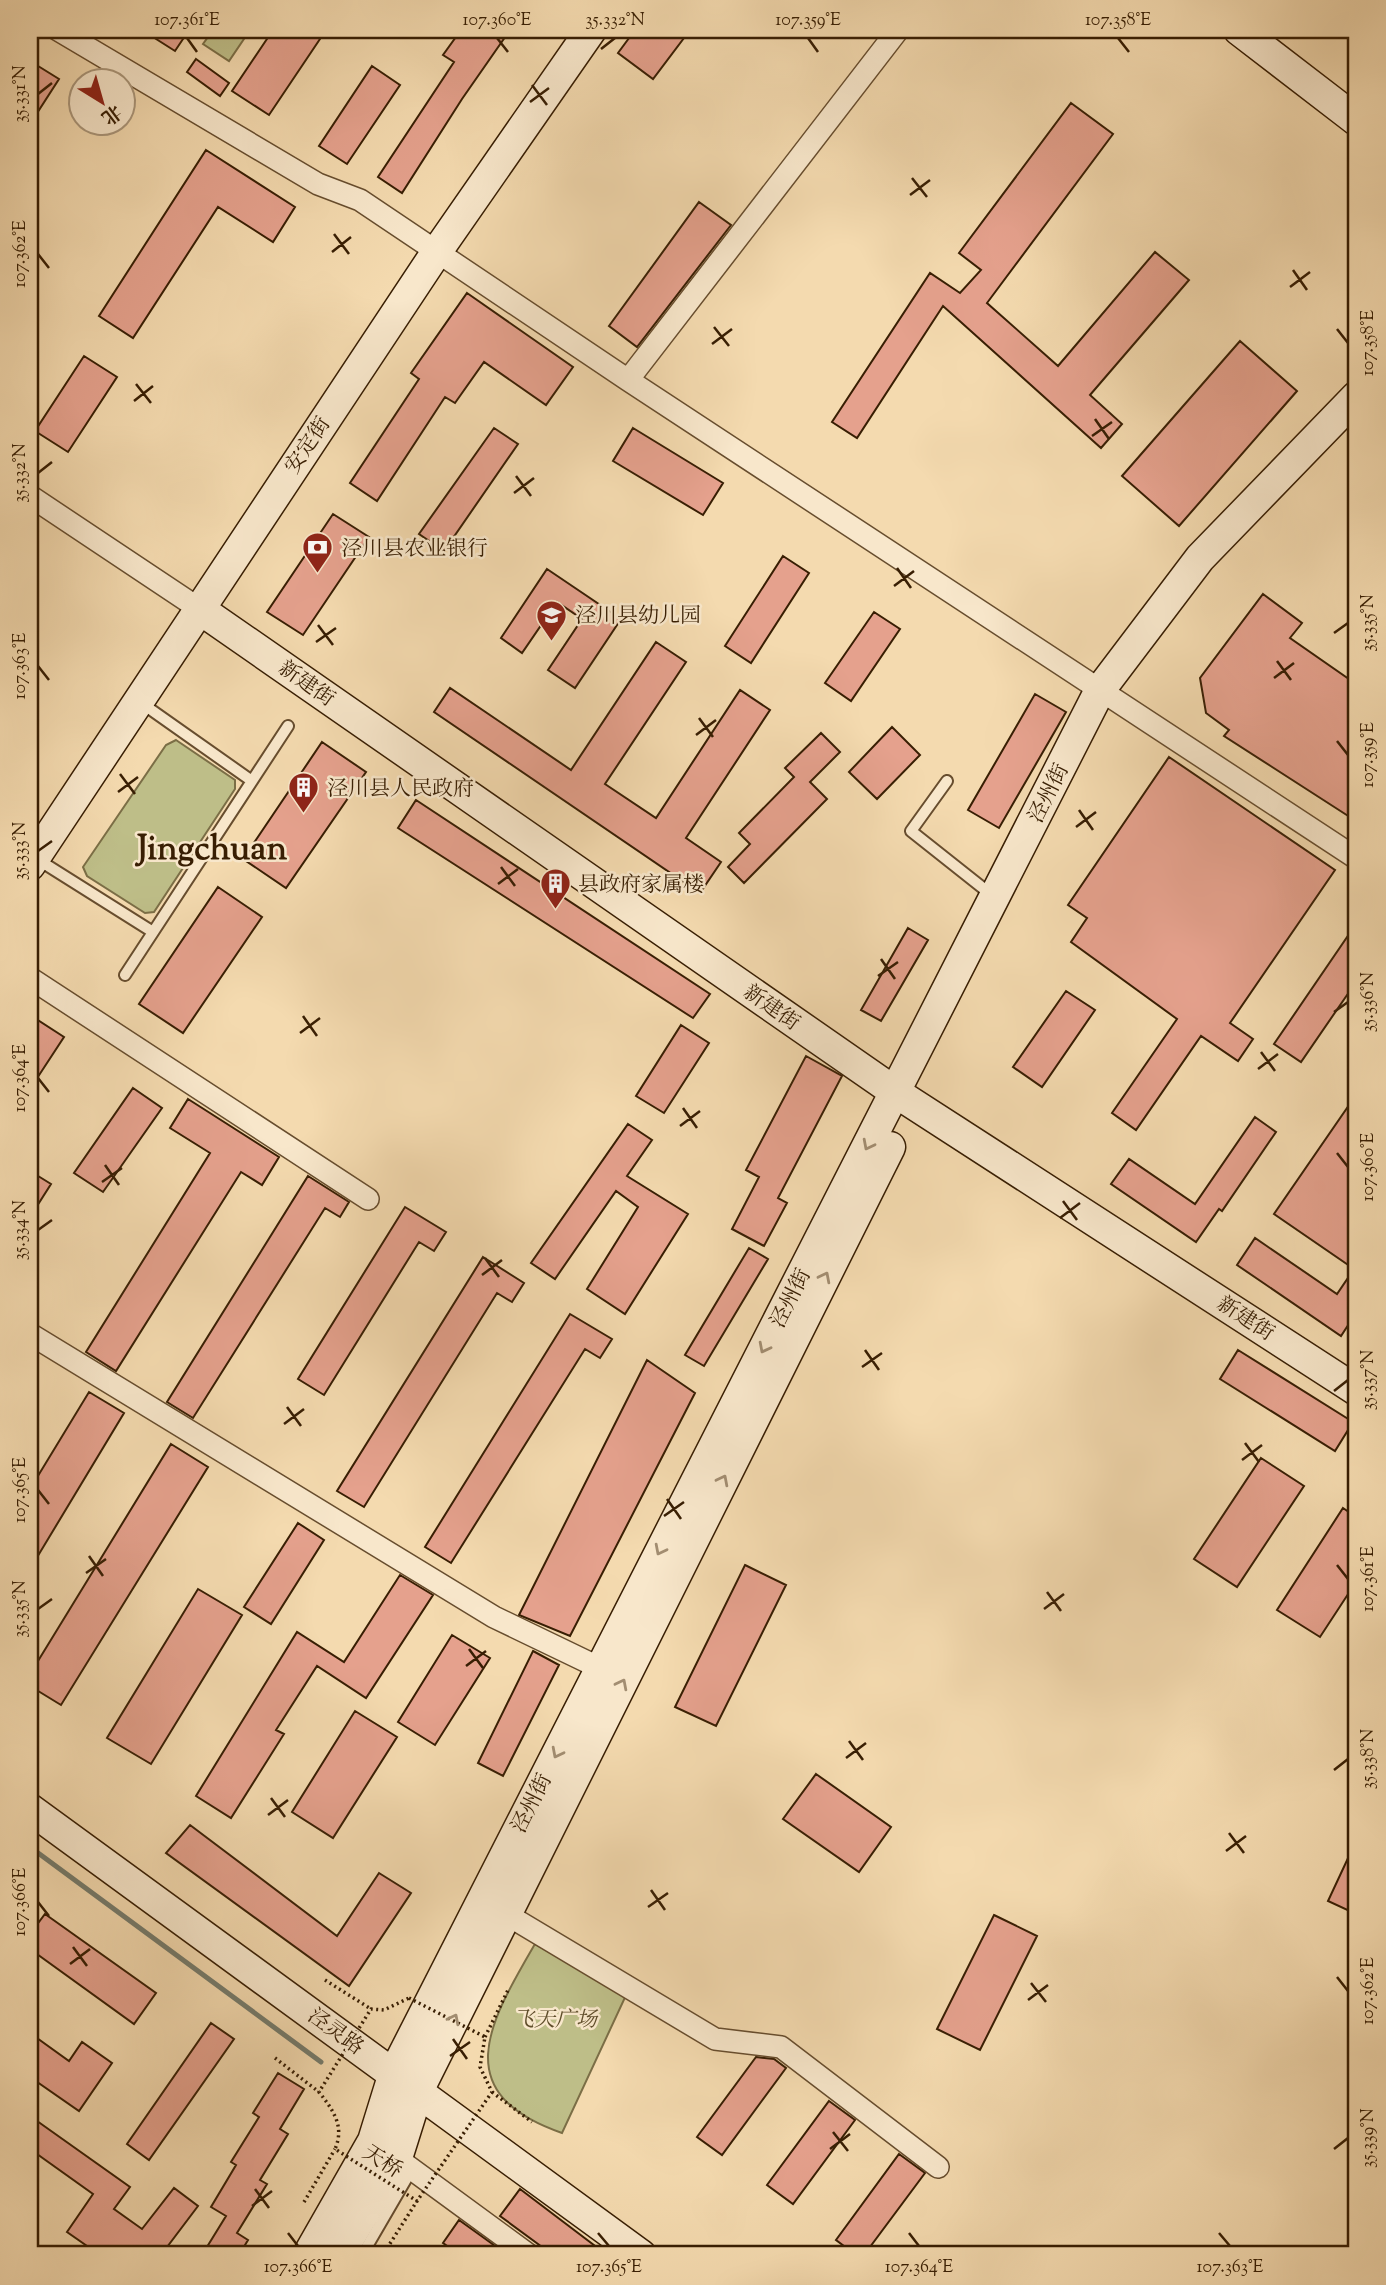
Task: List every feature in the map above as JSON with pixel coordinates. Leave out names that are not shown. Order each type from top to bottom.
[{"type":"main road","name":"安定街","points":[[32,861],[438,250],[591,30]]},
{"type":"main road","points":[[1239,30],[1356,120]]},
{"type":"main road","name":"泾州街","points":[[339,2255],[404,2164],[418,2091],[904,1097],[995,897],[1109,695],[1200,558],[1356,397]]},
{"type":"main road","name":"泾州街","points":[[308,2255],[373,2141],[394,2073],[600,1668],[904,1097],[1109,695],[1213,573],[1356,425]]},
{"type":"main road","name":"新建街","points":[[198,608],[904,1097],[1356,1390]]},
{"type":"main road","name":"泾灵路","points":[[30,1809],[641,2255]]},
{"type":"street","points":[[58,30],[318,184],[360,200],[628,380],[1356,858]]},
{"type":"street","points":[[628,380],[898,30]]},
{"type":"street","points":[[30,496],[198,608]]},
{"type":"street","points":[[30,978],[368,1199]]},
{"type":"street","points":[[30,1334],[494,1618],[600,1668]]},
{"type":"street","points":[[506,1914],[715,2039],[781,2047],[938,2167]]},
{"type":"street","points":[[373,2141],[528,2255]]},
{"type":"lane","points":[[137,701],[253,781]]},
{"type":"lane","points":[[125,975],[288,726]]},
{"type":"lane","points":[[947,781],[911,831],[995,897]]},
{"type":"lane","points":[[32,861],[153,932]]},
{"type":"lane","points":[[362,2255],[404,2164]]},
{"type":"path","points":[[325,1980],[371,2009],[384,2010],[409,1998],[485,2037]]},
{"type":"path","points":[[509,1988],[485,2037],[480,2067],[492,2092],[532,2122]]},
{"type":"path","points":[[275,2058],[319,2092],[371,2009]]},
{"type":"path","name":"天桥","points":[[319,2092],[335,2115],[339,2127],[335,2148],[417,2201],[492,2092]]},
{"type":"path","points":[[304,2202],[335,2148]]},
{"type":"path","points":[[384,2253],[417,2201]]},
{"type":"green space","points":[[213,30],[250,30],[229,61],[203,44]]},
{"type":"green space","points":[[176,740],[235,780],[235,789],[154,912],[145,913],[87,876],[83,867],[166,745]]},
{"type":"green space","name":"飞天广场","points":[[535,1944],[628,1991],[562,2133],[526,2117],[503,2098],[491,2076],[488,2053],[493,2028],[518,1973]]},
{"type":"building","points":[[142,30],[189,30],[175,51]]},
{"type":"building","points":[[273,30],[326,30],[269,115],[232,91]]},
{"type":"building","points":[[461,30],[510,30],[402,193],[378,177],[454,62],[443,55]]},
{"type":"building","points":[[635,30],[690,30],[653,79],[618,53]]},
{"type":"building","points":[[196,59],[229,83],[220,96],[187,72]]},
{"type":"building","points":[[30,61],[59,79],[30,124]]},
{"type":"building","points":[[372,66],[400,85],[347,164],[319,146]]},
{"type":"building","points":[[1071,103],[1113,134],[987,303],[1058,366],[1155,252],[1189,280],[1090,395],[1122,424],[1101,448],[943,306],[857,438],[832,422],[930,273],[960,293],[981,270],[959,253]]},
{"type":"building","points":[[206,150],[295,207],[273,242],[218,207],[133,338],[99,316]]},
{"type":"building","points":[[699,202],[731,225],[637,347],[609,326]]},
{"type":"building","points":[[467,293],[573,367],[546,405],[484,362],[455,403],[445,397],[377,501],[350,483],[419,379],[411,373]]},
{"type":"building","points":[[1240,341],[1297,391],[1179,526],[1122,476]]},
{"type":"building","points":[[84,356],[117,377],[68,452],[35,431]]},
{"type":"building","points":[[494,428],[518,444],[444,551],[419,534]]},
{"type":"building","points":[[633,428],[723,483],[703,515],[613,461]]},
{"type":"building","name":"泾川县农业银行","points":[[333,514],[369,537],[303,635],[267,612]]},
{"type":"building","points":[[783,556],[809,573],[751,663],[725,646]]},
{"type":"building","points":[[547,569],[621,619],[575,688],[548,670],[582,619],[557,602],[522,653],[501,638]]},
{"type":"building","points":[[1263,594],[1302,623],[1290,638],[1356,684],[1356,821],[1224,736],[1229,730],[1206,713],[1200,678]]},
{"type":"building","points":[[874,612],[900,629],[851,701],[825,683]]},
{"type":"building","points":[[656,642],[686,662],[605,784],[656,818],[740,690],[770,710],[686,838],[721,862],[700,893],[434,712],[450,688],[571,770]]},
{"type":"building","points":[[1035,694],[1066,712],[999,828],[968,810]]},
{"type":"building","points":[[892,727],[920,755],[877,799],[849,772]]},
{"type":"building","points":[[821,733],[840,752],[810,782],[827,799],[744,883],[728,867],[750,844],[739,833],[794,777],[785,768]]},
{"type":"building","name":"泾川县人民政府","points":[[322,742],[366,772],[286,888],[243,859]]},
{"type":"building","points":[[1169,757],[1335,870],[1230,1023],[1253,1039],[1238,1061],[1201,1036],[1136,1130],[1112,1113],[1177,1019],[1071,942],[1087,918],[1068,905]]},
{"type":"building","name":"县政府家属楼","points":[[416,800],[710,994],[693,1018],[398,828]]},
{"type":"building","points":[[218,887],[262,917],[183,1033],[139,1004]]},
{"type":"building","points":[[1356,924],[1356,982],[1301,1062],[1274,1044]]},
{"type":"building","points":[[908,928],[928,940],[881,1021],[861,1010]]},
{"type":"building","points":[[1066,991],[1095,1010],[1042,1087],[1013,1067]]},
{"type":"building","points":[[30,1015],[64,1037],[30,1089]]},
{"type":"building","points":[[681,1025],[709,1043],[664,1113],[636,1096]]},
{"type":"building","points":[[806,1056],[842,1076],[778,1198],[787,1203],[764,1246],[732,1229],[759,1177],[746,1170]]},
{"type":"building","points":[[133,1088],[162,1108],[103,1192],[74,1173]]},
{"type":"building","points":[[1356,1095],[1356,1313],[1341,1336],[1237,1265],[1255,1238],[1337,1294],[1354,1269],[1274,1214]]},
{"type":"building","points":[[188,1099],[279,1157],[262,1185],[241,1172],[116,1371],[86,1352],[210,1153],[170,1128]]},
{"type":"building","points":[[1255,1117],[1276,1132],[1222,1211],[1219,1209],[1196,1242],[1111,1184],[1129,1159],[1195,1204]]},
{"type":"building","points":[[628,1124],[652,1140],[627,1176],[688,1214],[625,1314],[587,1289],[638,1207],[616,1191],[555,1279],[531,1263]]},
{"type":"building","points":[[30,1171],[51,1184],[30,1217]]},
{"type":"building","points":[[308,1176],[349,1202],[340,1217],[325,1208],[193,1418],[167,1402]]},
{"type":"building","points":[[405,1207],[446,1232],[434,1251],[419,1242],[324,1395],[298,1379]]},
{"type":"building","points":[[749,1248],[768,1259],[704,1366],[685,1355]]},
{"type":"building","points":[[483,1257],[524,1283],[512,1302],[497,1293],[364,1507],[337,1491]]},
{"type":"building","points":[[570,1314],[612,1339],[600,1358],[585,1349],[451,1563],[425,1547]]},
{"type":"building","points":[[1238,1350],[1353,1422],[1335,1451],[1220,1379]]},
{"type":"building","points":[[647,1360],[695,1393],[570,1636],[519,1615]]},
{"type":"building","points":[[89,1392],[124,1413],[30,1569],[30,1489]]},
{"type":"building","points":[[171,1444],[208,1467],[61,1705],[30,1686],[30,1674]]},
{"type":"building","points":[[1261,1458],[1304,1486],[1237,1587],[1194,1559]]},
{"type":"building","points":[[1343,1508],[1356,1517],[1356,1582],[1320,1637],[1277,1610]]},
{"type":"building","points":[[298,1523],[324,1540],[271,1624],[244,1607]]},
{"type":"building","points":[[745,1565],[786,1585],[716,1726],[675,1707]]},
{"type":"building","points":[[400,1575],[433,1595],[366,1698],[317,1666],[276,1730],[284,1734],[231,1818],[196,1796],[297,1632],[344,1662]]},
{"type":"building","points":[[198,1589],[242,1615],[151,1764],[107,1738]]},
{"type":"building","points":[[452,1635],[490,1658],[435,1745],[398,1722]]},
{"type":"building","points":[[533,1651],[559,1665],[503,1776],[478,1763]]},
{"type":"building","points":[[355,1711],[397,1737],[333,1838],[292,1812]]},
{"type":"building","points":[[816,1774],[891,1827],[859,1872],[783,1819]]},
{"type":"building","points":[[190,1825],[337,1936],[379,1873],[411,1893],[349,1986],[166,1853]]},
{"type":"building","points":[[1356,1841],[1356,1914],[1328,1901]]},
{"type":"building","points":[[45,1914],[156,1993],[134,2024],[30,1949],[30,1934]]},
{"type":"building","points":[[994,1915],[1037,1936],[980,2050],[937,2029]]},
{"type":"building","points":[[211,2023],[234,2039],[149,2160],[127,2144]]},
{"type":"building","points":[[30,2033],[69,2061],[82,2042],[112,2063],[79,2111],[30,2077]]},
{"type":"building","points":[[756,2057],[774,2059],[786,2068],[722,2155],[697,2137]]},
{"type":"building","points":[[278,2073],[304,2089],[280,2129],[288,2134],[260,2180],[267,2184],[237,2233],[248,2240],[239,2255],[202,2255],[226,2216],[211,2207],[236,2165],[231,2162],[259,2117],[253,2113]]},
{"type":"building","points":[[829,2101],[855,2120],[793,2204],[767,2185]]},
{"type":"building","points":[[30,2116],[130,2187],[114,2209],[142,2229],[174,2188],[198,2206],[161,2255],[100,2255],[67,2232],[93,2194],[30,2149]]},
{"type":"building","points":[[899,2154],[925,2173],[864,2255],[856,2255],[836,2240]]},
{"type":"building","points":[[520,2189],[607,2255],[553,2255],[500,2216]]},
{"type":"building","points":[[459,2220],[507,2255],[460,2255],[443,2243]]},
{"type":"waterway","points":[[30,1847],[321,2062]]},
{"type":"place","name":"泾川县农业银行","points":[[318,575]]},
{"type":"place","name":"泾川县幼儿园","points":[[552,642]]},
{"type":"place","name":"泾川县人民政府","points":[[304,815]]},
{"type":"place","name":"县政府家属楼","points":[[555,911]]},
{"type":"district","name":"Jingchuan","points":[[212,847]]}]
